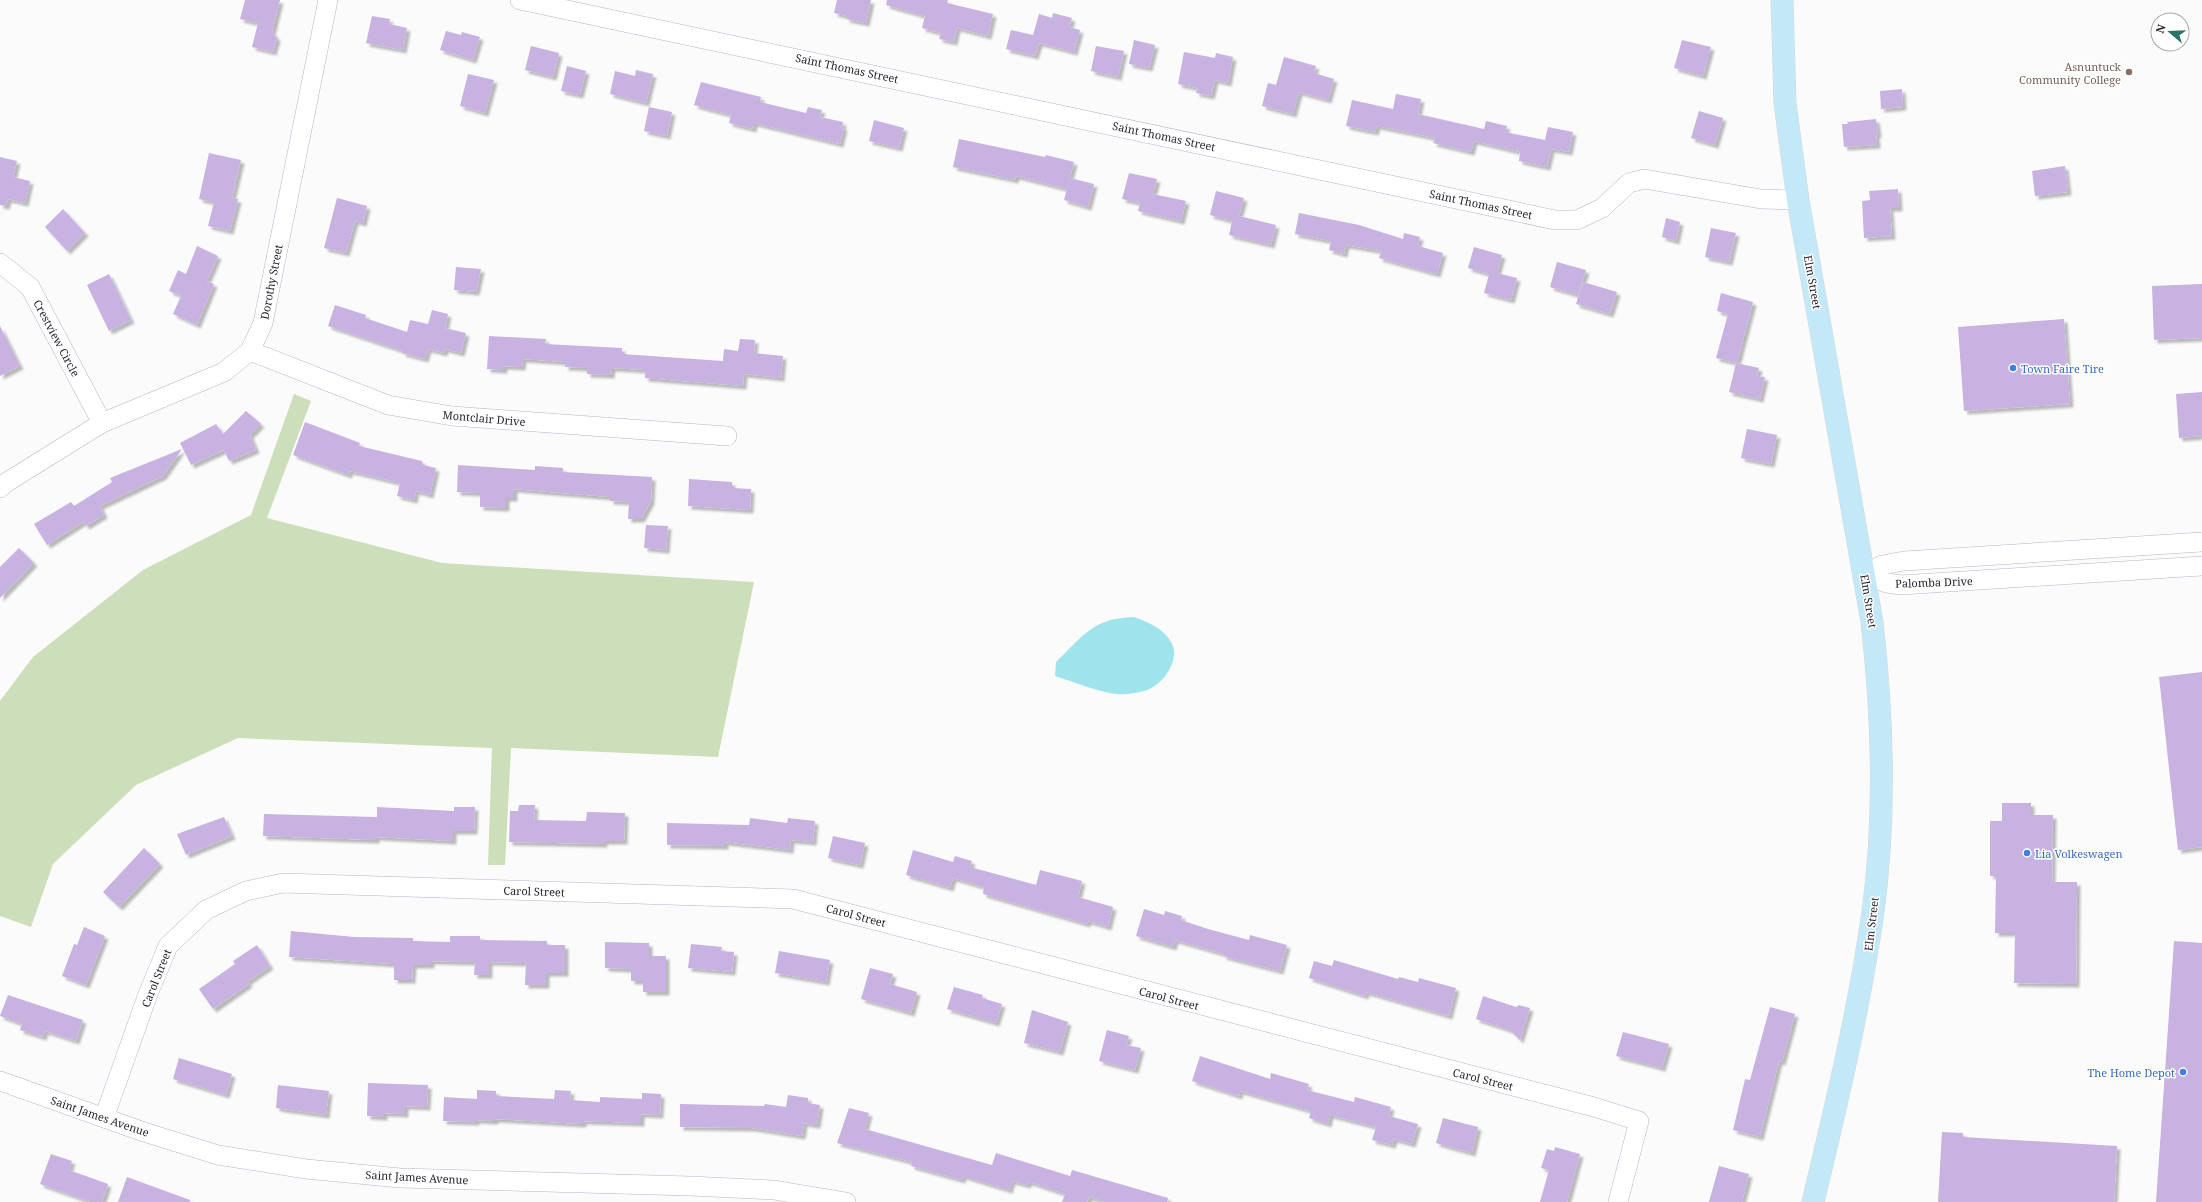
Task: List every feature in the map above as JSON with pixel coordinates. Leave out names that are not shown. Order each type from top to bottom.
[{"type":"main road","name":"Elm Street","points":[[1782,0],[1785,103],[1798,200],[1865,575],[1872,622],[1881,713],[1882,769],[1878,857],[1873,911],[1858,1005],[1813,1202]]},
{"type":"street","name":"Dorothy Street","points":[[0,488],[102,422],[224,372],[250,351],[263,323],[328,0]]},
{"type":"street","name":"Saint Thomas Street","points":[[520,0],[1555,220],[1577,220],[1602,208],[1629,183],[1644,179],[1761,199],[1798,200]]},
{"type":"street","name":"Crestview Circle","points":[[0,263],[30,287],[102,422]]},
{"type":"street","name":"Montclair Drive","points":[[250,351],[388,405],[452,416],[727,436]]},
{"type":"street","name":"Palomba Drive","points":[[1865,575],[1882,565],[1904,561],[2202,542]]},
{"type":"street","name":"Palomba Drive","points":[[1865,575],[1887,583],[1901,585],[2202,566]]},
{"type":"street","name":"Carol Street","points":[[104,1118],[148,994],[168,946],[206,910],[246,891],[283,883],[793,899],[1594,1107],[1639,1121],[1618,1202]]},
{"type":"street","name":"Saint James Avenue","points":[[0,1081],[104,1118],[218,1155],[306,1170],[400,1178],[690,1186],[766,1190],[846,1202]]},
{"type":"green space","points":[[294,394],[311,401],[267,518],[442,563],[754,582],[718,757],[511,748],[505,865],[488,865],[492,748],[238,738],[136,785],[53,864],[31,927],[0,916],[0,701],[33,657],[143,570],[251,515]]},
{"type":"water","points":[[1134,617],[1150,623],[1164,633],[1168,637],[1174,649],[1172,664],[1157,684],[1144,691],[1130,694],[1120,694],[1094,689],[1055,676],[1056,662],[1090,630],[1108,621]]},
{"type":"building","points":[[245,0],[280,0],[272,32],[277,38],[273,52],[252,47],[258,23],[240,19]]},
{"type":"building","points":[[837,0],[871,0],[866,23],[846,19],[847,16],[834,13]]},
{"type":"building","points":[[887,0],[948,0],[947,3],[993,14],[988,36],[957,28],[954,42],[939,39],[941,33],[922,28],[925,16],[886,5]]},
{"type":"building","points":[[1053,13],[1072,18],[1069,27],[1080,30],[1074,52],[1039,43],[1035,56],[1006,49],[1011,30],[1033,35],[1039,14],[1052,18]]},
{"type":"building","points":[[372,16],[390,19],[389,24],[407,28],[403,50],[366,43]]},
{"type":"building","points":[[446,31],[461,35],[462,32],[480,37],[473,60],[440,50]]},
{"type":"building","points":[[1134,40],[1155,45],[1149,68],[1129,64]]},
{"type":"building","points":[[1682,40],[1711,47],[1703,76],[1674,68]]},
{"type":"building","points":[[531,46],[559,53],[553,77],[525,70]]},
{"type":"building","points":[[1096,46],[1124,51],[1118,77],[1091,71]]},
{"type":"building","points":[[1184,52],[1215,58],[1216,53],[1233,57],[1228,83],[1215,80],[1211,96],[1196,93],[1197,88],[1178,84]]},
{"type":"building","points":[[1284,57],[1316,66],[1314,73],[1334,79],[1328,100],[1299,92],[1293,114],[1262,106],[1268,83],[1276,85]]},
{"type":"building","points":[[567,66],[586,71],[580,95],[561,91]]},
{"type":"building","points":[[636,70],[653,74],[646,103],[610,94],[615,71],[635,76]]},
{"type":"building","points":[[468,74],[494,80],[485,113],[460,106]]},
{"type":"building","points":[[701,82],[761,97],[760,102],[806,113],[808,107],[822,110],[820,117],[843,122],[842,127],[844,127],[840,144],[754,123],[753,129],[729,123],[731,115],[694,105]]},
{"type":"building","points":[[1902,89],[1903,107],[1881,109],[1880,91]]},
{"type":"building","points":[[1396,94],[1421,99],[1418,114],[1484,129],[1486,121],[1507,126],[1505,132],[1545,140],[1548,127],[1573,132],[1569,152],[1551,149],[1547,167],[1519,161],[1520,152],[1474,141],[1471,152],[1433,143],[1435,138],[1377,126],[1375,132],[1346,126],[1352,100],[1393,109]]},
{"type":"building","points":[[649,107],[672,112],[667,136],[644,131]]},
{"type":"building","points":[[1699,111],[1723,118],[1715,145],[1691,138]]},
{"type":"building","points":[[1876,119],[1878,134],[1876,135],[1877,145],[1844,147],[1842,124],[1848,124],[1847,122]]},
{"type":"building","points":[[874,120],[904,128],[899,148],[869,141]]},
{"type":"building","points":[[959,139],[1045,157],[1046,155],[1074,162],[1067,189],[1016,176],[1015,180],[953,167]]},
{"type":"building","points":[[209,153],[241,160],[232,198],[238,199],[230,231],[208,226],[214,202],[199,199]]},
{"type":"building","points":[[0,157],[17,161],[13,177],[30,181],[25,203],[8,199],[6,206],[0,205]]},
{"type":"building","points":[[2065,166],[2068,192],[2035,196],[2032,171]]},
{"type":"building","points":[[1129,173],[1157,179],[1153,194],[1186,201],[1181,221],[1138,211],[1140,203],[1122,199]]},
{"type":"building","points":[[1070,178],[1094,184],[1088,207],[1064,200]]},
{"type":"building","points":[[1898,189],[1899,208],[1890,208],[1892,236],[1864,238],[1862,201],[1870,200],[1869,191]]},
{"type":"building","points":[[1216,191],[1244,198],[1239,216],[1276,225],[1271,245],[1229,235],[1232,221],[1210,215]]},
{"type":"building","points":[[337,198],[367,206],[363,223],[355,221],[346,253],[324,248]]},
{"type":"building","points":[[63,209],[85,233],[67,251],[45,227]]},
{"type":"building","points":[[1299,213],[1359,225],[1403,239],[1404,233],[1420,237],[1418,246],[1443,253],[1437,274],[1379,258],[1381,251],[1346,245],[1344,254],[1329,250],[1331,241],[1295,234]]},
{"type":"building","points":[[1666,218],[1680,222],[1676,241],[1662,237]]},
{"type":"building","points":[[1711,228],[1736,233],[1729,262],[1705,257]]},
{"type":"building","points":[[197,246],[218,256],[207,281],[214,284],[197,325],[173,314],[181,296],[169,291],[178,270],[186,274]]},
{"type":"building","points":[[1474,247],[1502,255],[1497,273],[1517,278],[1511,300],[1484,293],[1489,274],[1468,268]]},
{"type":"building","points":[[1557,262],[1586,270],[1578,295],[1550,287]]},
{"type":"building","points":[[456,267],[481,269],[476,292],[454,290]]},
{"type":"building","points":[[109,274],[131,320],[109,331],[87,285]]},
{"type":"building","points":[[1583,282],[1617,292],[1610,314],[1576,304]]},
{"type":"building","points":[[2202,284],[2202,338],[2154,340],[2152,286]]},
{"type":"building","points":[[1721,293],[1753,302],[1737,363],[1716,358],[1728,314],[1717,311]]},
{"type":"building","points":[[335,305],[366,315],[365,318],[407,332],[410,320],[428,324],[432,310],[448,314],[445,328],[466,333],[461,353],[445,349],[444,353],[428,349],[425,359],[402,353],[403,351],[328,326]]},
{"type":"building","points":[[2064,319],[2070,404],[1964,411],[1958,327]]},
{"type":"building","points":[[0,326],[20,366],[0,376]]},
{"type":"building","points":[[489,336],[546,339],[545,344],[622,348],[622,354],[723,361],[724,349],[738,351],[740,339],[755,340],[754,353],[783,356],[781,378],[744,374],[743,386],[645,378],[645,370],[612,368],[611,375],[587,374],[587,368],[565,367],[565,362],[523,359],[522,367],[504,366],[504,370],[487,369]]},
{"type":"building","points":[[1736,363],[1759,368],[1757,376],[1765,377],[1760,399],[1729,392]]},
{"type":"building","points":[[2202,392],[2202,436],[2179,438],[2176,394]]},
{"type":"building","points":[[246,411],[261,424],[250,435],[256,450],[229,461],[224,450],[191,465],[180,443],[216,424],[223,434]]},
{"type":"building","points":[[305,422],[360,443],[359,446],[422,461],[423,465],[436,468],[430,495],[416,491],[414,500],[397,496],[400,483],[350,471],[348,475],[293,455]]},
{"type":"building","points":[[1747,429],[1777,435],[1771,464],[1741,458]]},
{"type":"building","points":[[182,449],[163,476],[100,506],[104,515],[86,526],[83,522],[47,545],[34,524],[71,502],[74,506],[112,482],[110,478]]},
{"type":"building","points":[[458,465],[535,470],[535,466],[563,468],[563,472],[652,477],[651,501],[641,519],[628,519],[629,502],[610,501],[610,497],[514,489],[514,498],[506,498],[506,508],[480,507],[480,493],[457,492]]},
{"type":"building","points":[[689,479],[732,482],[732,488],[751,489],[750,510],[688,506]]},
{"type":"building","points":[[646,525],[668,526],[666,550],[644,548]]},
{"type":"building","points":[[19,548],[34,563],[0,598],[0,567]]},
{"type":"building","points":[[2202,672],[2202,847],[2178,850],[2159,677]]},
{"type":"building","points":[[2002,803],[2031,803],[2031,815],[2053,815],[2052,882],[2077,882],[2076,984],[2014,983],[2015,933],[1995,933],[1996,876],[1990,876],[1990,821],[2002,821]]},
{"type":"building","points":[[519,805],[535,805],[534,820],[586,821],[587,812],[625,813],[624,841],[604,841],[604,844],[509,842],[510,811],[518,811]]},
{"type":"building","points":[[377,807],[454,811],[454,807],[475,807],[474,831],[453,831],[453,841],[376,837],[376,840],[263,836],[264,814],[377,817]]},
{"type":"building","points":[[224,817],[232,836],[186,855],[177,834]]},
{"type":"building","points":[[750,818],[787,823],[788,818],[815,821],[813,842],[791,840],[790,850],[725,842],[725,846],[667,845],[667,823],[749,825]]},
{"type":"building","points":[[833,836],[865,843],[860,865],[828,858]]},
{"type":"building","points":[[144,848],[160,864],[119,907],[103,892]]},
{"type":"building","points":[[913,850],[953,862],[955,856],[972,861],[970,867],[1036,885],[1040,870],[1082,881],[1078,897],[1113,907],[1108,927],[1088,921],[1087,924],[983,894],[984,887],[953,878],[950,888],[906,875]]},
{"type":"building","points":[[1144,909],[1164,915],[1165,911],[1182,916],[1181,920],[1249,940],[1250,935],[1287,945],[1280,971],[1223,956],[1224,954],[1175,940],[1173,947],[1136,936]]},
{"type":"building","points":[[84,927],[105,936],[86,985],[62,976],[74,944],[77,945]]},
{"type":"building","points":[[291,931],[354,937],[413,938],[413,941],[450,942],[450,936],[480,936],[480,940],[547,941],[547,945],[565,945],[565,973],[546,973],[546,985],[525,985],[526,963],[489,962],[489,975],[474,975],[475,962],[431,961],[431,965],[413,965],[412,980],[394,980],[394,964],[289,957]]},
{"type":"building","name":"The Home Depot","points":[[2174,941],[2202,943],[2202,1202],[2156,1202]]},
{"type":"building","points":[[605,942],[649,943],[649,956],[666,956],[666,992],[643,992],[643,981],[631,981],[631,969],[605,968]]},
{"type":"building","points":[[691,944],[722,947],[721,951],[734,952],[732,972],[688,968]]},
{"type":"building","points":[[257,945],[270,966],[247,982],[249,984],[213,1009],[199,989],[235,964],[233,961]]},
{"type":"building","points":[[779,951],[830,960],[826,982],[775,973]]},
{"type":"building","points":[[1334,960],[1398,979],[1399,977],[1418,982],[1419,978],[1456,988],[1449,1016],[1366,992],[1365,996],[1309,978],[1314,961],[1332,966]]},
{"type":"building","points":[[870,968],[893,974],[890,984],[917,992],[911,1013],[861,999]]},
{"type":"building","points":[[954,987],[983,995],[982,998],[1002,1004],[996,1023],[947,1009]]},
{"type":"building","points":[[8,995],[83,1020],[76,1041],[45,1031],[43,1037],[20,1030],[22,1024],[0,1016]]},
{"type":"building","points":[[1483,996],[1516,1007],[1519,1005],[1530,1008],[1520,1040],[1510,1030],[1476,1019]]},
{"type":"building","points":[[1770,1007],[1795,1014],[1782,1062],[1779,1061],[1760,1137],[1733,1130],[1745,1079],[1750,1080]]},
{"type":"building","points":[[1032,1010],[1068,1022],[1060,1052],[1024,1043]]},
{"type":"building","points":[[1107,1030],[1129,1036],[1126,1045],[1141,1048],[1135,1070],[1099,1061]]},
{"type":"building","points":[[1623,1032],[1669,1044],[1662,1068],[1616,1056]]},
{"type":"building","points":[[1200,1056],[1270,1079],[1271,1073],[1309,1084],[1307,1090],[1354,1102],[1355,1097],[1391,1107],[1389,1116],[1418,1124],[1412,1144],[1394,1139],[1392,1145],[1372,1140],[1376,1127],[1330,1115],[1328,1124],[1309,1118],[1311,1111],[1240,1091],[1239,1096],[1192,1081]]},
{"type":"building","points":[[179,1058],[232,1074],[226,1095],[173,1079]]},
{"type":"building","points":[[368,1083],[428,1085],[427,1107],[405,1106],[405,1114],[384,1113],[384,1117],[367,1116]]},
{"type":"building","points":[[278,1085],[329,1091],[326,1115],[276,1108]]},
{"type":"building","points":[[477,1090],[496,1091],[496,1096],[554,1099],[555,1090],[571,1091],[570,1100],[600,1102],[600,1097],[642,1099],[642,1093],[661,1094],[660,1115],[641,1114],[641,1123],[583,1121],[583,1124],[495,1119],[495,1121],[476,1120],[476,1122],[443,1121],[444,1097],[477,1099]]},
{"type":"building","points":[[788,1095],[808,1098],[808,1103],[820,1105],[817,1125],[804,1123],[802,1136],[752,1128],[680,1127],[680,1104],[764,1106],[765,1104],[786,1107]]},
{"type":"building","points":[[849,1108],[869,1113],[865,1129],[992,1165],[996,1153],[1070,1176],[1072,1170],[1168,1198],[1167,1202],[1105,1202],[1089,1197],[1087,1202],[1062,1202],[1065,1194],[1029,1182],[1027,1185],[1012,1181],[1009,1190],[963,1176],[962,1180],[911,1166],[912,1162],[837,1143]]},
{"type":"building","points":[[1443,1118],[1478,1127],[1472,1153],[1436,1143]]},
{"type":"building","points":[[1942,1132],[1963,1133],[1963,1137],[2117,1146],[2114,1202],[1938,1202]]},
{"type":"building","points":[[1555,1147],[1580,1154],[1567,1202],[1540,1202],[1549,1170],[1541,1168],[1547,1149],[1554,1151]]},
{"type":"building","points":[[51,1154],[72,1161],[69,1170],[108,1184],[102,1202],[91,1202],[40,1184]]},
{"type":"building","points":[[1719,1166],[1749,1174],[1742,1202],[1709,1202]]},
{"type":"building","points":[[127,1177],[190,1200],[190,1202],[118,1202]]},
{"type":"place","name":"Asnuntuck Community College","points":[[2129,72]]},
{"type":"place","name":"Town Faire Tire","points":[[2013,368]]},
{"type":"place","name":"Lia Volkeswagen","points":[[2027,853]]},
{"type":"place","name":"The Home Depot","points":[[2183,1072]]}]
